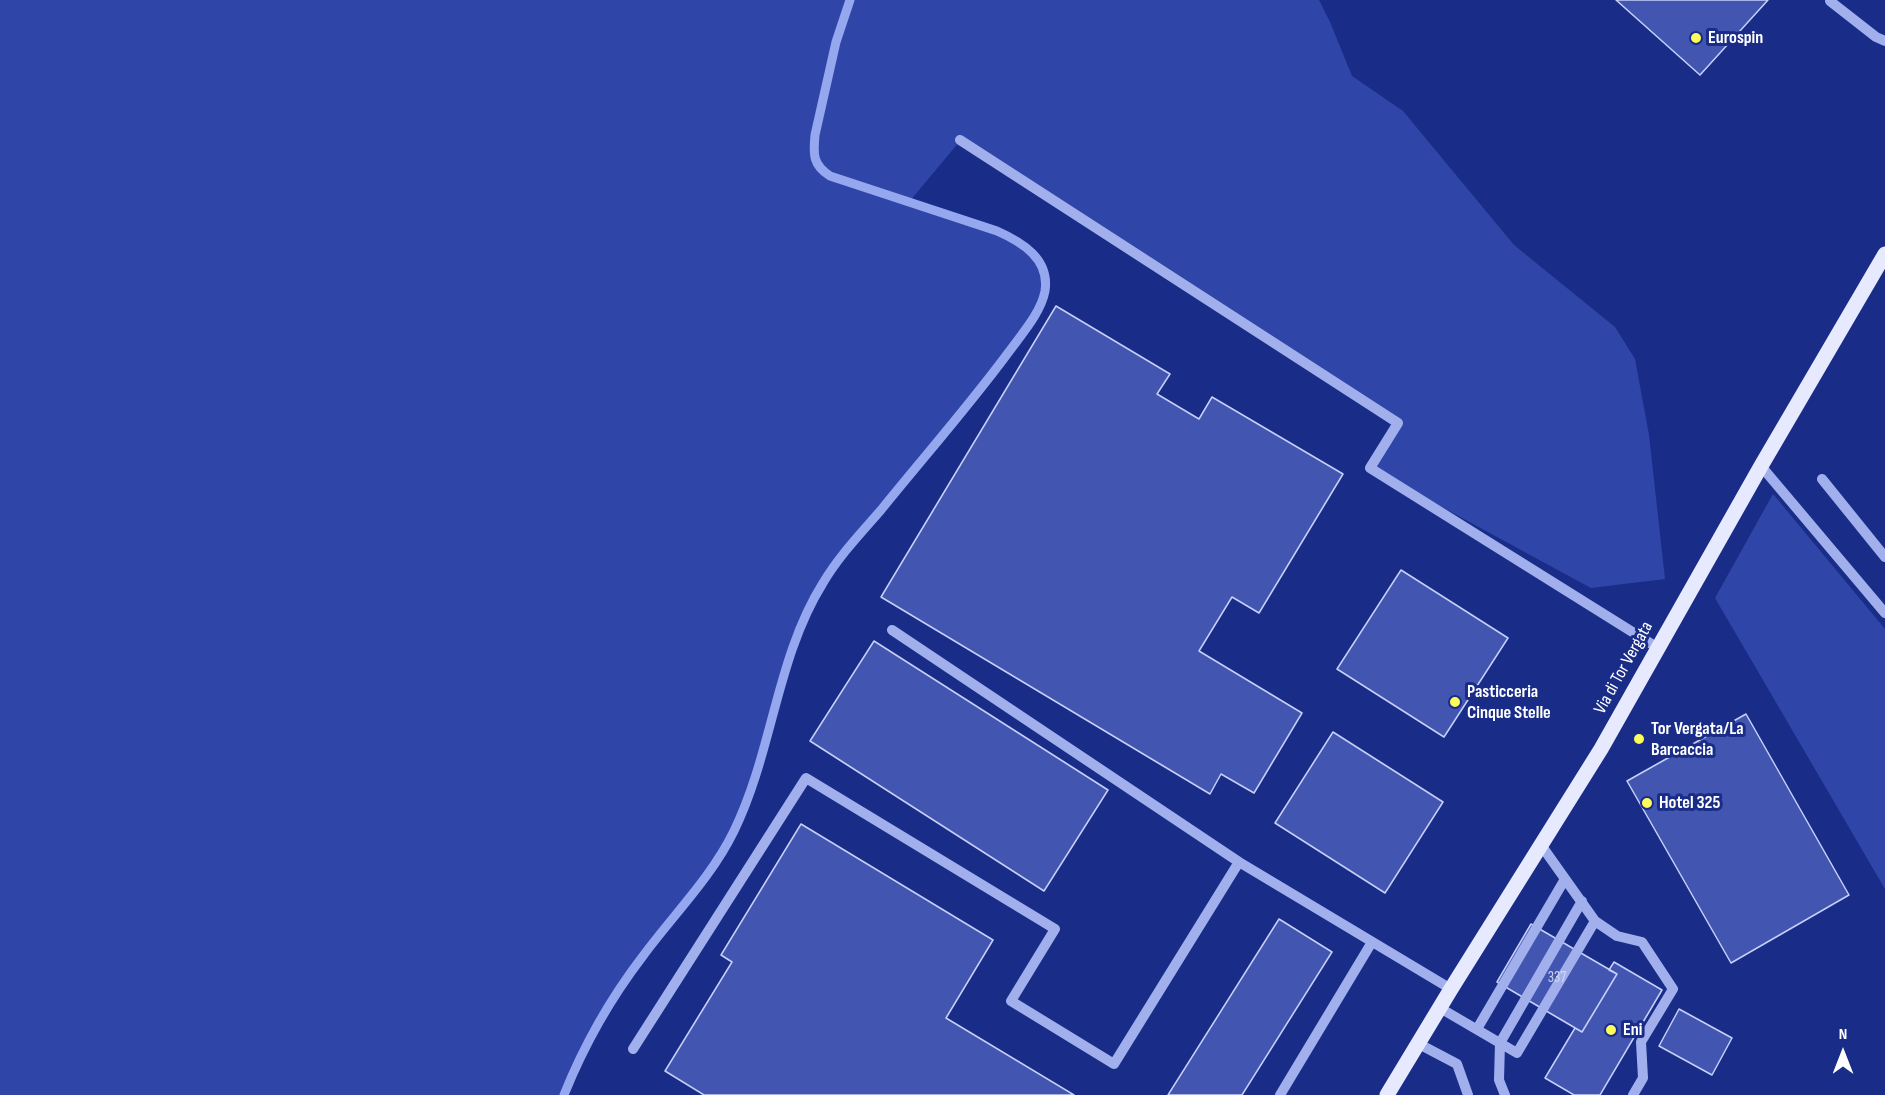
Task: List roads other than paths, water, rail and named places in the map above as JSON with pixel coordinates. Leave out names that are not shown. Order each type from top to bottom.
[{"type":"main road","name":"Via di Tor Vergata","points":[[1388,1095],[1451,989],[1601,749],[1761,466],[1885,254]]},
{"type":"street","points":[[1830,1],[1876,37],[1885,41]]},
{"type":"street","points":[[960,140],[1398,423],[1370,468],[1658,648]]},
{"type":"street","points":[[1761,466],[1885,613]]},
{"type":"street","points":[[1822,479],[1885,557]]},
{"type":"street","points":[[892,630],[1239,862],[1451,989]]},
{"type":"street","points":[[633,1049],[806,778],[1055,929],[1011,1001],[1114,1064],[1239,862]]},
{"type":"street","points":[[1541,845],[1595,921],[1617,936],[1642,942],[1672,989],[1641,1042],[1643,1078],[1632,1095]]},
{"type":"street","points":[[1477,1029],[1565,879]]},
{"type":"street","points":[[1505,1095],[1499,1080],[1500,1043],[1582,901]]},
{"type":"street","points":[[1440,1008],[1517,1053],[1595,921]]},
{"type":"street","points":[[1280,1095],[1372,942]]},
{"type":"street","points":[[1419,1044],[1457,1064],[1468,1095]]},
{"type":"waterway","points":[[564,1095],[589,1040],[609,1006],[631,972],[703,880],[734,831],[758,769],[784,673],[795,642],[807,612],[829,573],[993,373],[1035,316],[1043,299],[1045,280],[1039,261],[1016,241],[997,231],[830,176],[820,168],[814,154],[815,135],[836,42],[850,0]]},
{"type":"place","name":"Eurospin","points":[[1696,38]]},
{"type":"place","name":"Pasticceria Cinque Stelle","points":[[1455,702]]},
{"type":"place","name":"Tor Vergata/La Barcaccia","points":[[1639,739]]},
{"type":"place","name":"Hotel 325","points":[[1647,803]]},
{"type":"place","name":"Eni","points":[[1611,1030]]}]
